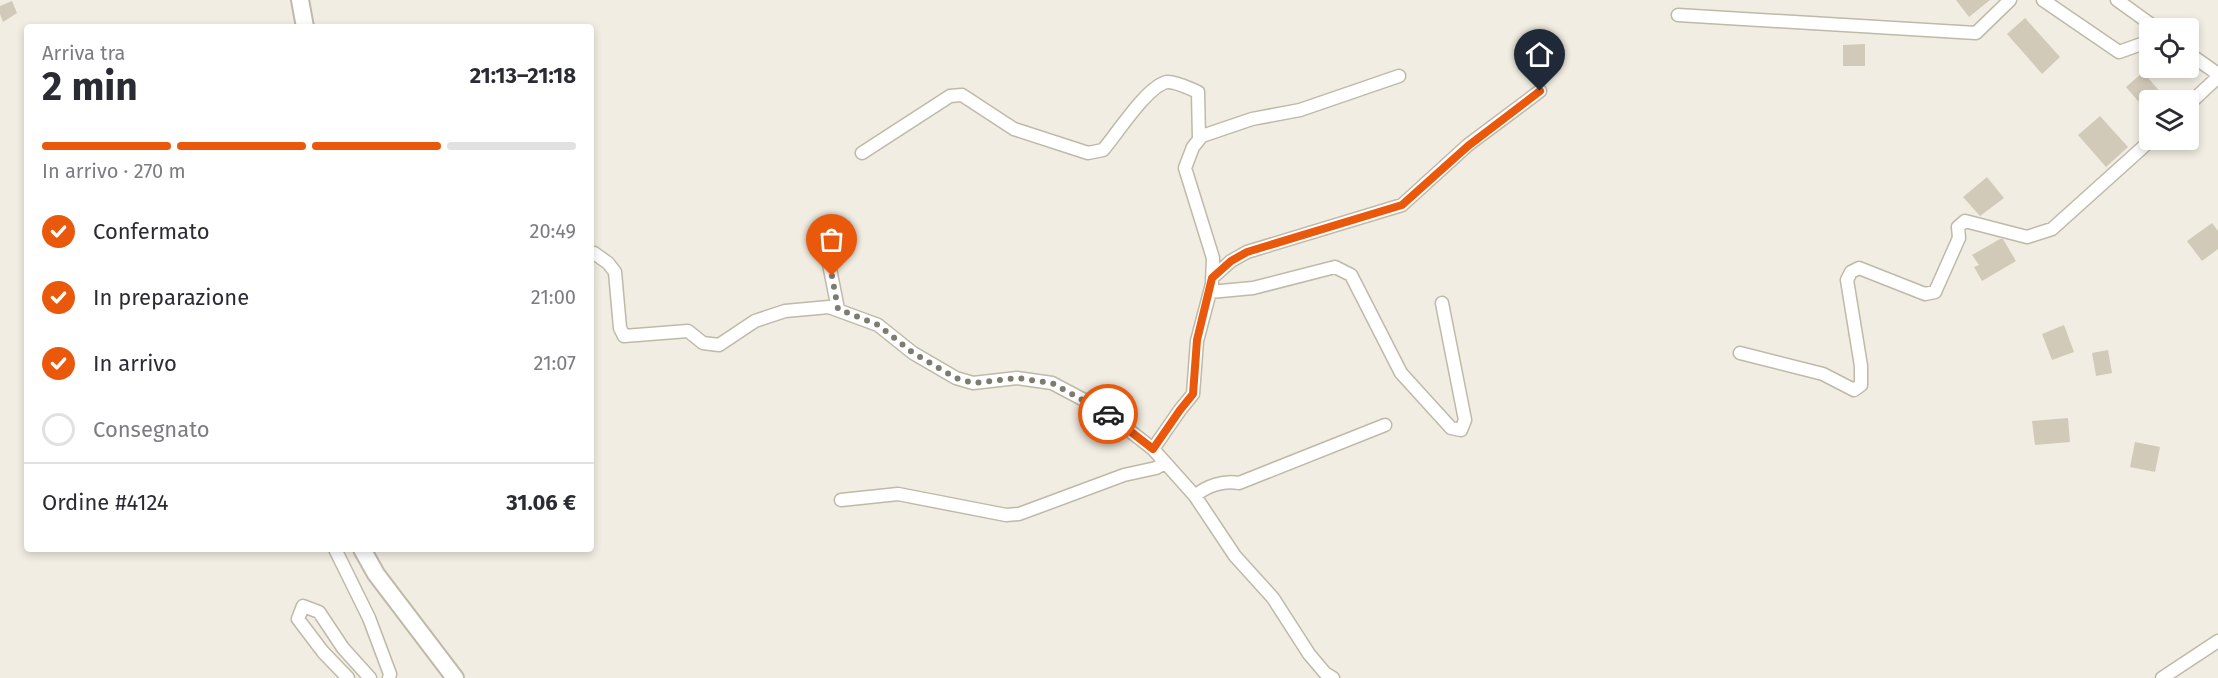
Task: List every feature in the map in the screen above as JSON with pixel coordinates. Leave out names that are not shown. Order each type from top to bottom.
[{"type":"street","points":[[300,0],[304,24]]},
{"type":"street","points":[[1678,15],[1976,33],[2010,0]]},
{"type":"street","points":[[2043,0],[2119,52],[2139,45]]},
{"type":"street","points":[[2117,0],[2142,18]]},
{"type":"street","points":[[2199,61],[2218,76],[2199,94]]},
{"type":"street","points":[[1153,449],[1193,394],[1197,340],[1212,278],[1213,258],[1185,168],[1193,147],[1202,136],[1252,118],[1300,110],[1399,76]]},
{"type":"street","points":[[862,153],[950,96],[962,95],[1014,129],[1088,153],[1103,150],[1149,93],[1160,84],[1170,81],[1198,92],[1199,139]]},
{"type":"street","points":[[1212,278],[1231,261],[1247,252],[1402,205],[1468,146],[1540,91]]},
{"type":"street","points":[[1740,353],[1823,374],[1854,390],[1862,385],[1861,366],[1846,280],[1851,272],[1859,268],[1924,294],[1935,292],[1959,238],[1958,227],[1965,221],[2027,237],[2052,230],[2140,150]]},
{"type":"street","points":[[594,253],[608,263],[615,272],[620,328],[624,336],[688,331],[703,343],[719,345],[755,321],[785,311],[829,307],[878,325],[913,353],[956,378],[973,383],[1017,378],[1052,383],[1103,410],[1153,449],[1195,496],[1235,556],[1273,598],[1309,654],[1325,673],[1333,678]]},
{"type":"street","points":[[828,259],[838,309]]},
{"type":"street","points":[[1210,292],[1253,288],[1335,267],[1351,275],[1401,373],[1451,428],[1461,430],[1465,420],[1442,303]]},
{"type":"street","points":[[1195,496],[1202,489],[1229,481],[1239,483],[1385,425]]},
{"type":"street","points":[[841,500],[898,494],[1006,515],[1019,514],[1124,475],[1156,468],[1166,463]]},
{"type":"street","points":[[336,552],[369,618],[390,674],[389,678]]},
{"type":"street","points":[[364,552],[376,574],[455,678]]},
{"type":"street","points":[[348,678],[323,652],[298,619],[303,606],[319,612],[343,648],[370,678]]},
{"type":"street","points":[[2166,677],[2218,641]]},
{"type":"building","points":[[1956,0],[1990,0],[1969,17]]},
{"type":"building","points":[[12,1],[17,13],[3,22],[0,6]]},
{"type":"building","points":[[2025,18],[2060,57],[2042,74],[2007,34]]},
{"type":"building","points":[[1865,44],[1865,66],[1843,66],[1843,45]]},
{"type":"building","points":[[2139,76],[2139,78],[2148,78],[2159,90],[2139,90],[2139,102],[2126,87]]},
{"type":"building","points":[[2100,116],[2128,147],[2106,167],[2078,135]]},
{"type":"building","points":[[1987,177],[2004,198],[1980,216],[1963,197]]},
{"type":"building","points":[[2212,223],[2218,231],[2218,249],[2202,261],[2187,241]]},
{"type":"building","points":[[2003,239],[2016,261],[1982,281],[1974,267],[1979,265],[1972,255]]},
{"type":"building","points":[[2064,325],[2074,352],[2052,360],[2042,334]]},
{"type":"building","points":[[2108,350],[2112,373],[2096,376],[2092,353]]},
{"type":"building","points":[[2068,418],[2070,442],[2035,445],[2032,421]]},
{"type":"building","points":[[2135,442],[2160,447],[2155,472],[2130,467]]},
{"type":"way so far","points":[[832,276],[838,309],[878,325],[913,353],[956,378],[973,383],[1017,378],[1052,383],[1108,414]]},
{"type":"route","points":[[1108,414],[1153,449],[1193,394],[1197,340],[1212,278],[1231,261],[1247,252],[1402,205],[1468,146],[1540,91]]}]
